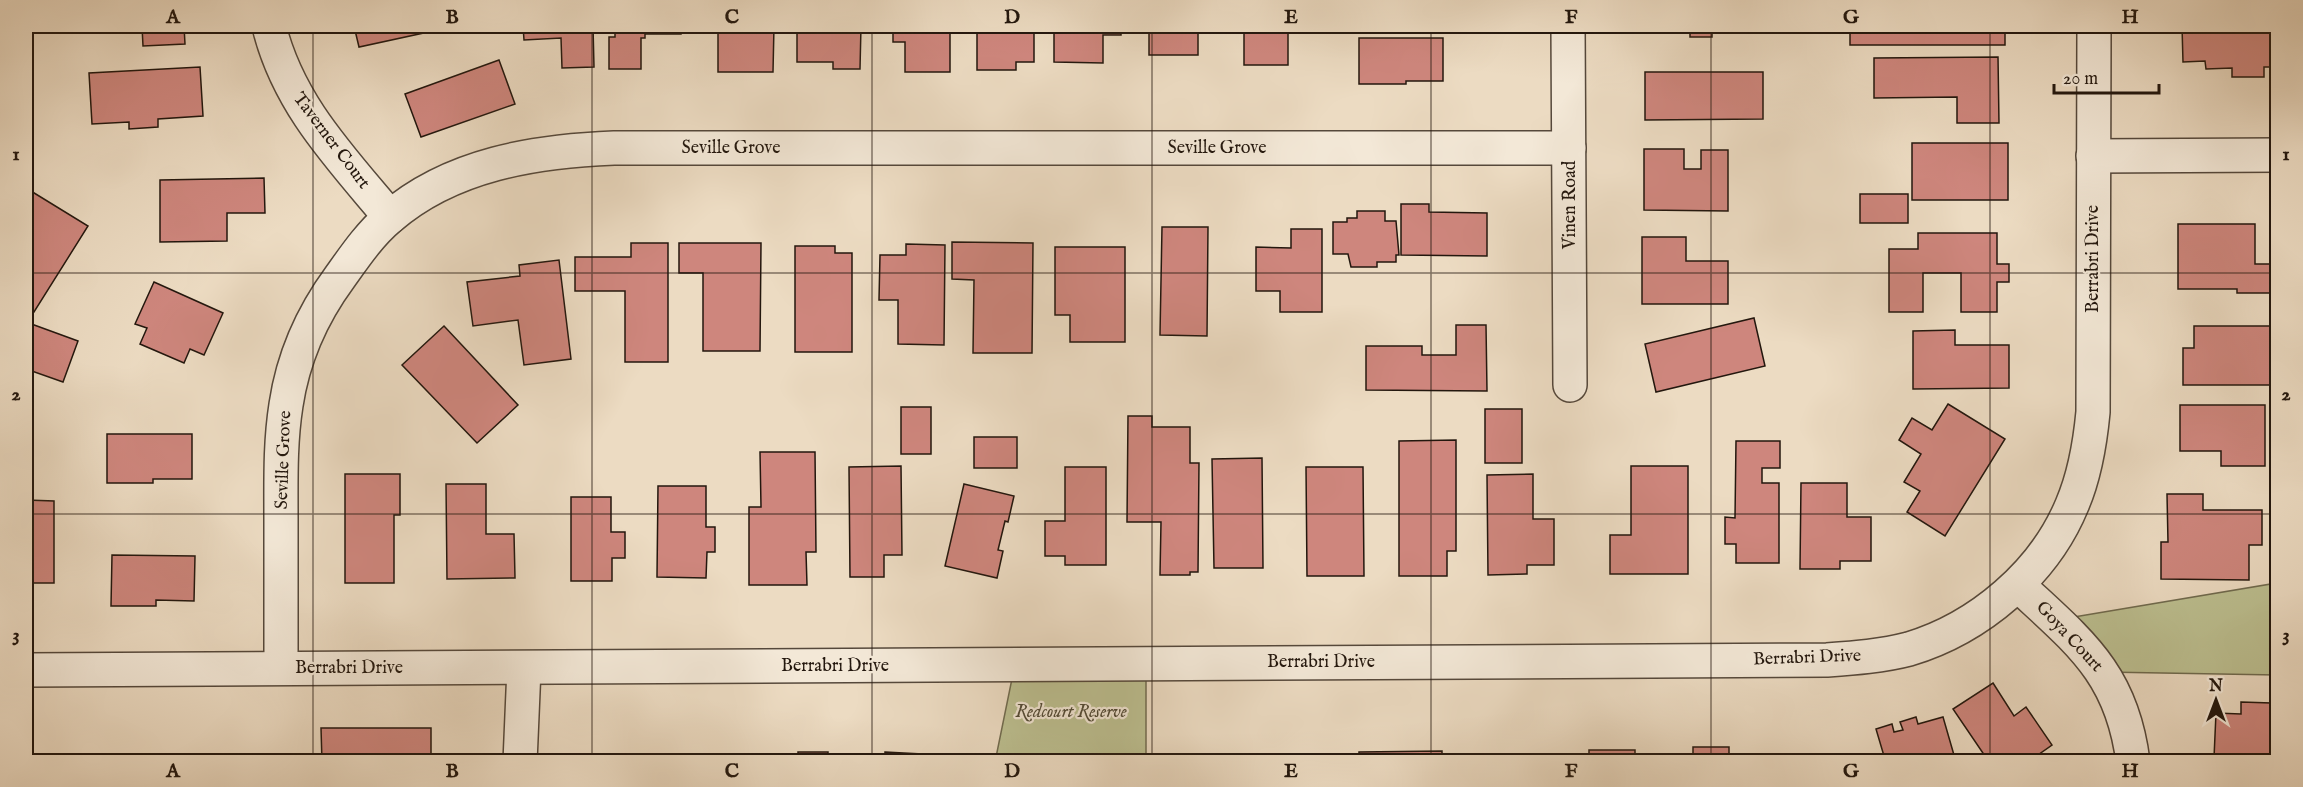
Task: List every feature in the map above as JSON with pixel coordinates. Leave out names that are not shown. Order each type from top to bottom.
[{"type":"street","name":"Taverner Court","points":[[269,26],[292,90],[327,141],[390,217]]},
{"type":"street","name":"Vinen Road","points":[[1568,26],[1570,385]]},
{"type":"street","name":"Berrabri Drive","points":[[26,670],[1827,660],[1884,654],[1934,640],[1972,619],[2018,585],[2051,542],[2072,506],[2090,446],[2093,412],[2094,26]]},
{"type":"street","name":"Seville Grove","points":[[281,668],[281,447],[292,376],[310,325],[330,291],[372,234],[390,217],[440,186],[486,166],[515,158],[579,149],[1569,148]]},
{"type":"street","points":[[2093,156],[2277,155]]},
{"type":"street","name":"Goya Court","points":[[2018,585],[2079,642],[2104,672],[2122,708],[2133,762]]},
{"type":"street","points":[[520,762],[524,668]]},
{"type":"green space","points":[[2277,583],[2277,675],[2104,672],[2056,620]]},
{"type":"green space","name":"Redcourt Reserve","points":[[1146,663],[1146,761],[995,762],[1015,664]]},
{"type":"building","points":[[142,26],[184,26],[185,44],[143,46]]},
{"type":"building","points":[[354,26],[456,26],[359,47]]},
{"type":"building","points":[[523,26],[593,26],[594,67],[562,68],[561,38],[524,40]]},
{"type":"building","points":[[615,26],[681,26],[681,34],[645,34],[645,38],[641,38],[641,69],[609,69],[609,37],[615,37]]},
{"type":"building","points":[[718,26],[774,26],[773,72],[718,72]]},
{"type":"building","points":[[797,26],[861,26],[860,69],[833,69],[833,62],[797,62]]},
{"type":"building","points":[[893,26],[950,26],[950,72],[905,72],[905,42],[893,42]]},
{"type":"building","points":[[977,26],[1034,26],[1034,62],[1016,62],[1016,70],[977,70]]},
{"type":"building","points":[[1054,26],[1121,26],[1121,35],[1103,35],[1103,63],[1054,62]]},
{"type":"building","points":[[1149,26],[1198,26],[1198,55],[1149,55]]},
{"type":"building","points":[[1244,26],[1288,26],[1288,65],[1244,65]]},
{"type":"building","points":[[1690,26],[1712,26],[1712,37],[1690,37]]},
{"type":"building","points":[[1850,26],[2005,26],[2005,45],[1850,45]]},
{"type":"building","points":[[2182,26],[2275,26],[2275,32],[2278,32],[2278,67],[2264,67],[2264,77],[2232,77],[2232,68],[2206,69],[2205,61],[2183,62]]},
{"type":"building","points":[[1359,38],[1443,38],[1443,81],[1359,84]]},
{"type":"building","points":[[1998,57],[1999,123],[1957,123],[1957,97],[1874,98],[1874,58]]},
{"type":"building","points":[[499,60],[515,104],[421,137],[405,94]]},
{"type":"building","points":[[200,67],[203,116],[158,119],[158,127],[129,129],[129,122],[92,124],[89,73]]},
{"type":"building","points":[[1645,72],[1763,72],[1763,119],[1645,120]]},
{"type":"building","points":[[1912,143],[2008,143],[2008,200],[1912,200]]},
{"type":"building","points":[[1644,149],[1684,149],[1684,169],[1701,169],[1701,150],[1728,150],[1728,211],[1644,210]]},
{"type":"building","points":[[264,178],[265,213],[227,213],[227,241],[160,242],[160,180]]},
{"type":"building","points":[[26,188],[88,226],[34,312],[26,307]]},
{"type":"building","points":[[1860,194],[1908,194],[1908,223],[1860,223]]},
{"type":"building","points":[[1401,204],[1429,204],[1429,212],[1487,213],[1487,256],[1401,255]]},
{"type":"building","points":[[1357,211],[1385,211],[1385,221],[1396,221],[1399,255],[1396,255],[1396,262],[1377,262],[1377,267],[1351,267],[1348,254],[1333,254],[1333,222],[1347,222],[1347,218],[1357,218]]},
{"type":"building","points":[[2178,224],[2255,224],[2255,264],[2278,264],[2278,293],[2237,293],[2237,289],[2178,289]]},
{"type":"building","points":[[1162,227],[1208,227],[1207,336],[1160,335]]},
{"type":"building","points":[[1291,229],[1322,229],[1322,312],[1280,312],[1280,291],[1256,291],[1256,247],[1291,248]]},
{"type":"building","points":[[1918,233],[1997,233],[1997,264],[2009,264],[2009,282],[1997,282],[1997,312],[1961,312],[1961,273],[1923,273],[1923,312],[1889,312],[1889,249],[1918,249]]},
{"type":"building","points":[[1642,237],[1686,237],[1686,261],[1728,261],[1728,304],[1642,304]]},
{"type":"building","points":[[952,242],[1033,243],[1032,353],[973,353],[974,280],[952,279]]},
{"type":"building","points":[[631,243],[668,243],[668,362],[625,362],[625,291],[575,291],[575,257],[631,257]]},
{"type":"building","points":[[679,243],[761,243],[760,351],[703,351],[703,273],[679,273]]},
{"type":"building","points":[[906,244],[945,245],[944,345],[898,344],[898,300],[879,300],[880,255],[906,255]]},
{"type":"building","points":[[795,246],[835,246],[835,253],[852,253],[852,352],[795,352]]},
{"type":"building","points":[[1055,247],[1125,247],[1125,342],[1070,342],[1070,315],[1055,315]]},
{"type":"building","points":[[559,260],[571,359],[524,365],[518,320],[473,326],[467,282],[520,276],[519,265]]},
{"type":"building","points":[[154,282],[223,313],[204,355],[190,349],[184,363],[140,344],[147,328],[135,324]]},
{"type":"building","points":[[1754,318],[1765,366],[1656,392],[1645,344]]},
{"type":"building","points":[[26,322],[78,341],[63,382],[26,369]]},
{"type":"building","points":[[1456,325],[1486,325],[1487,391],[1366,390],[1366,346],[1422,346],[1422,355],[1456,355]]},
{"type":"building","points":[[444,326],[518,405],[477,443],[402,365]]},
{"type":"building","points":[[2194,326],[2278,326],[2278,385],[2183,385],[2183,348],[2194,348]]},
{"type":"building","points":[[1955,330],[1955,345],[2009,345],[2009,388],[1913,389],[1913,331]]},
{"type":"building","points":[[26,393],[33,396],[26,416]]},
{"type":"building","points":[[1948,404],[2005,439],[1945,536],[1907,512],[1920,491],[1904,482],[1921,454],[1899,440],[1912,418],[1932,430]]},
{"type":"building","points":[[2180,405],[2265,405],[2265,466],[2221,466],[2221,451],[2180,451]]},
{"type":"building","points":[[901,407],[931,407],[931,454],[901,454]]},
{"type":"building","points":[[1485,409],[1522,409],[1522,463],[1485,463]]},
{"type":"building","points":[[1128,416],[1152,416],[1152,427],[1190,427],[1190,463],[1199,463],[1198,572],[1190,572],[1190,575],[1160,575],[1161,522],[1127,522]]},
{"type":"building","points":[[107,434],[192,434],[192,479],[153,479],[153,483],[107,483]]},
{"type":"building","points":[[974,437],[1017,437],[1017,468],[974,468]]},
{"type":"building","points":[[1456,440],[1456,551],[1447,551],[1447,576],[1399,576],[1399,441]]},
{"type":"building","points":[[1736,441],[1780,441],[1780,468],[1762,468],[1762,483],[1779,483],[1779,563],[1736,563],[1736,544],[1725,544],[1725,517],[1735,518]]},
{"type":"building","points":[[760,452],[815,452],[816,552],[806,552],[807,585],[749,585],[749,507],[761,507]]},
{"type":"building","points":[[1262,458],[1263,568],[1214,568],[1212,459]]},
{"type":"building","points":[[901,466],[902,555],[884,555],[884,577],[850,577],[849,467]]},
{"type":"building","points":[[1631,466],[1688,466],[1688,574],[1610,574],[1610,535],[1631,535]]},
{"type":"building","points":[[1065,467],[1106,467],[1106,565],[1065,565],[1065,556],[1045,556],[1045,521],[1065,521]]},
{"type":"building","points":[[1306,467],[1363,467],[1364,576],[1307,576]]},
{"type":"building","points":[[345,474],[400,474],[400,515],[394,515],[394,583],[345,583]]},
{"type":"building","points":[[1533,474],[1533,519],[1554,519],[1554,565],[1527,565],[1527,574],[1488,575],[1487,475]]},
{"type":"building","points":[[1801,483],[1847,483],[1847,517],[1871,517],[1871,561],[1840,561],[1840,569],[1800,569]]},
{"type":"building","points":[[446,484],[486,484],[486,534],[514,534],[515,578],[447,579]]},
{"type":"building","points":[[964,484],[1014,496],[998,550],[1003,551],[997,578],[945,566]]},
{"type":"building","points":[[658,486],[706,486],[706,527],[715,527],[715,552],[707,552],[706,578],[657,577]]},
{"type":"building","points":[[2167,494],[2203,494],[2203,510],[2262,510],[2262,545],[2249,545],[2249,580],[2161,579],[2161,542],[2168,542]]},
{"type":"building","points":[[571,497],[611,497],[611,532],[625,532],[625,558],[612,558],[612,581],[571,581]]},
{"type":"building","points":[[26,500],[54,501],[54,583],[26,583]]},
{"type":"building","points":[[112,555],[195,556],[194,601],[156,600],[156,606],[111,606]]},
{"type":"building","points":[[1993,683],[2014,716],[2026,707],[2052,745],[2028,762],[1989,762],[1953,709]]},
{"type":"building","points":[[2241,702],[2271,703],[2270,716],[2278,717],[2278,761],[2214,758],[2216,713],[2241,714]]},
{"type":"building","points":[[1916,717],[1918,724],[1943,717],[1956,762],[1891,762],[1889,754],[1884,756],[1876,729],[1892,724],[1894,732],[1903,730],[1900,722]]},
{"type":"building","points":[[321,728],[431,728],[431,762],[322,762]]},
{"type":"building","points":[[1693,747],[1729,747],[1729,760],[1759,760],[1759,762],[1693,762]]},
{"type":"building","points":[[1589,750],[1635,750],[1635,762],[1589,762]]},
{"type":"building","points":[[1442,751],[1442,762],[1359,762],[1359,752]]},
{"type":"building","points":[[798,752],[828,752],[828,762],[789,762],[798,760]]},
{"type":"building","points":[[885,752],[922,754],[922,762],[885,762]]},
{"type":"building","points":[[56,755],[91,755],[91,762],[56,762]]},
{"type":"building","points":[[108,755],[189,755],[189,762],[108,762]]},
{"type":"building","points":[[675,755],[722,755],[722,762],[675,762]]},
{"type":"building","points":[[198,757],[235,757],[235,762],[198,762]]}]
